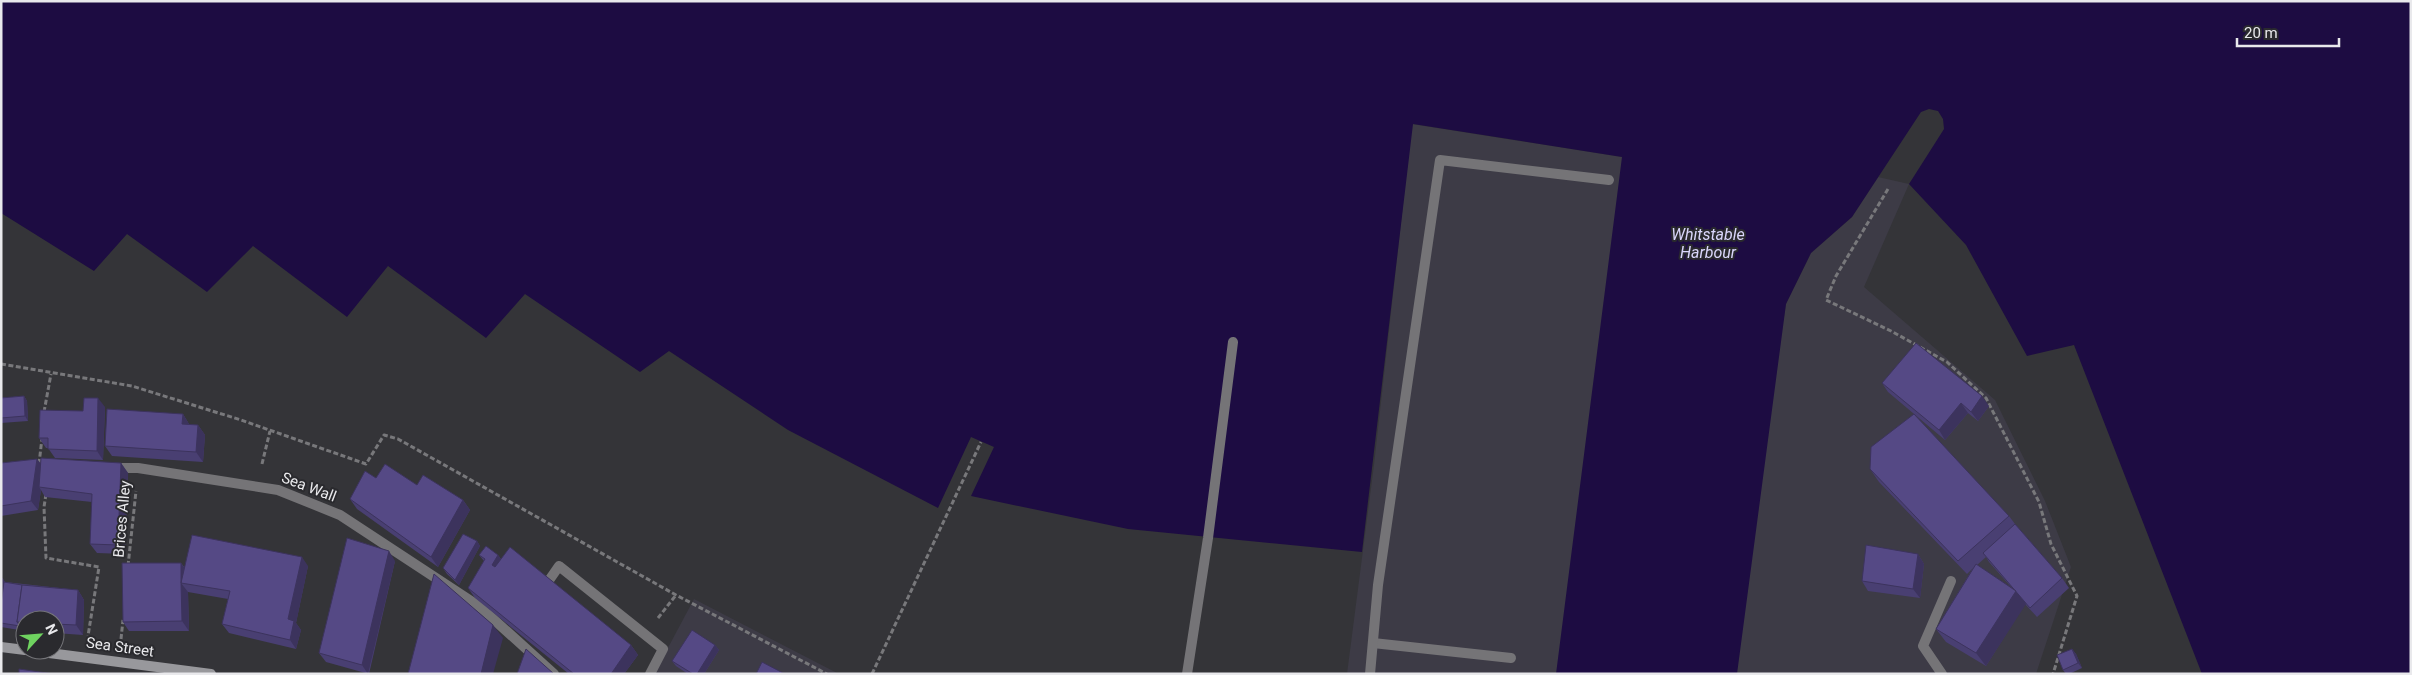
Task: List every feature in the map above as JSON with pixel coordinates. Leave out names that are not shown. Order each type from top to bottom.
[{"type":"main road","name":"Sea Street","points":[[1,647],[15,649]]},
{"type":"main road","name":"Sea Street","points":[[65,655],[210,674]]},
{"type":"street","points":[[1370,674],[1378,585],[1440,160],[1609,180]]},
{"type":"street","points":[[1187,674],[1208,538],[1233,342]]},
{"type":"street","name":"Sea Wall","points":[[99,468],[138,468],[278,490],[340,515],[515,632],[554,674]]},
{"type":"street","points":[[538,597],[559,566],[663,649],[650,674]]},
{"type":"street","points":[[1942,674],[1923,646],[1951,581]]},
{"type":"street","points":[[1373,643],[1511,658]]},
{"type":"path","points":[[1888,189],[1836,276],[1826,300],[1891,331],[1947,362],[1986,398],[2039,502],[2051,544],[2077,596],[2053,674]]},
{"type":"path","points":[[1,364],[51,374],[132,386],[240,420],[366,464],[384,436],[398,439],[676,594],[827,674]]},
{"type":"path","points":[[43,422],[46,394],[51,374]]},
{"type":"path","points":[[39,468],[42,431]]},
{"type":"path","points":[[266,448],[270,431]]},
{"type":"path","points":[[872,674],[982,442]]},
{"type":"path","name":"Brices Alley","points":[[128,567],[138,468]]},
{"type":"path","points":[[47,487],[44,507],[46,558],[99,567],[85,657]]},
{"type":"path","points":[[645,635],[676,594]]},
{"type":"path","points":[[119,661],[124,614]]},
{"type":"shaded area","points":[[1412,124],[1622,157],[1780,343],[1786,304],[1811,253],[1852,217],[1878,177],[1909,184],[1864,287],[1995,400],[2045,501],[2071,567],[2036,674],[1347,674],[1374,465]]},
{"type":"shaded area","points":[[694,599],[839,674],[654,674]]},
{"type":"water","name":"Whitstable Harbour","points":[[1,1],[2411,1],[2411,674],[2202,674],[2074,345],[2027,356],[1966,245],[1909,184],[1944,129],[1943,119],[1938,111],[1929,109],[1921,112],[1852,217],[1811,253],[1786,304],[1737,674],[1556,674],[1622,157],[1413,124],[1362,552],[1128,529],[971,496],[994,447],[971,437],[938,508],[788,430],[669,351],[640,372],[525,294],[486,338],[388,266],[347,317],[253,246],[207,292],[127,234],[94,271],[1,213]]},
{"type":"building","points":[[1916,343],[1982,396],[1971,412],[1961,403],[1939,430],[1882,383]]},
{"type":"building","points":[[24,396],[25,416],[1,418],[1,398]]},
{"type":"building","points":[[84,398],[98,398],[97,451],[48,449],[48,438],[39,438],[40,410],[83,411]]},
{"type":"building","points":[[107,409],[183,414],[182,424],[198,425],[196,452],[105,446]]},
{"type":"building","points":[[1914,414],[2009,516],[1958,561],[1870,469],[1871,447]]},
{"type":"building","points":[[41,458],[121,463],[118,545],[90,544],[92,494],[39,487]]},
{"type":"building","points":[[37,459],[31,501],[1,506],[1,463]]},
{"type":"building","points":[[385,464],[417,485],[423,475],[463,500],[431,557],[350,499],[365,471],[376,478]]},
{"type":"building","points":[[2015,524],[2062,578],[2030,608],[1983,553]]},
{"type":"building","points":[[463,534],[477,541],[455,580],[443,568]]},
{"type":"building","points":[[192,535],[302,557],[288,619],[294,621],[290,640],[222,624],[230,591],[181,583]]},
{"type":"building","points":[[347,538],[389,551],[362,665],[319,653]]},
{"type":"building","points":[[1866,545],[1918,554],[1913,589],[1862,581]]},
{"type":"building","points":[[486,546],[498,555],[492,565],[495,567],[510,547],[631,645],[611,674],[574,674],[468,588],[485,559],[479,555]]},
{"type":"building","points":[[122,563],[181,563],[182,621],[123,622]]},
{"type":"building","points":[[1976,564],[2016,591],[1976,653],[1936,629]]},
{"type":"building","points":[[434,574],[493,625],[481,674],[408,674]]},
{"type":"building","points":[[4,582],[22,585],[19,610],[15,610],[15,625],[1,623]]},
{"type":"building","points":[[22,585],[78,590],[76,625],[65,624],[65,610],[19,610]]},
{"type":"building","points":[[692,630],[715,645],[697,674],[693,674],[672,661]]},
{"type":"building","points":[[526,649],[554,674],[517,674]]},
{"type":"building","points":[[2072,649],[2078,663],[2063,670],[2057,655]]},
{"type":"building","points":[[762,662],[785,674],[756,674]]},
{"type":"building","points":[[19,669],[54,674],[19,674]]}]
